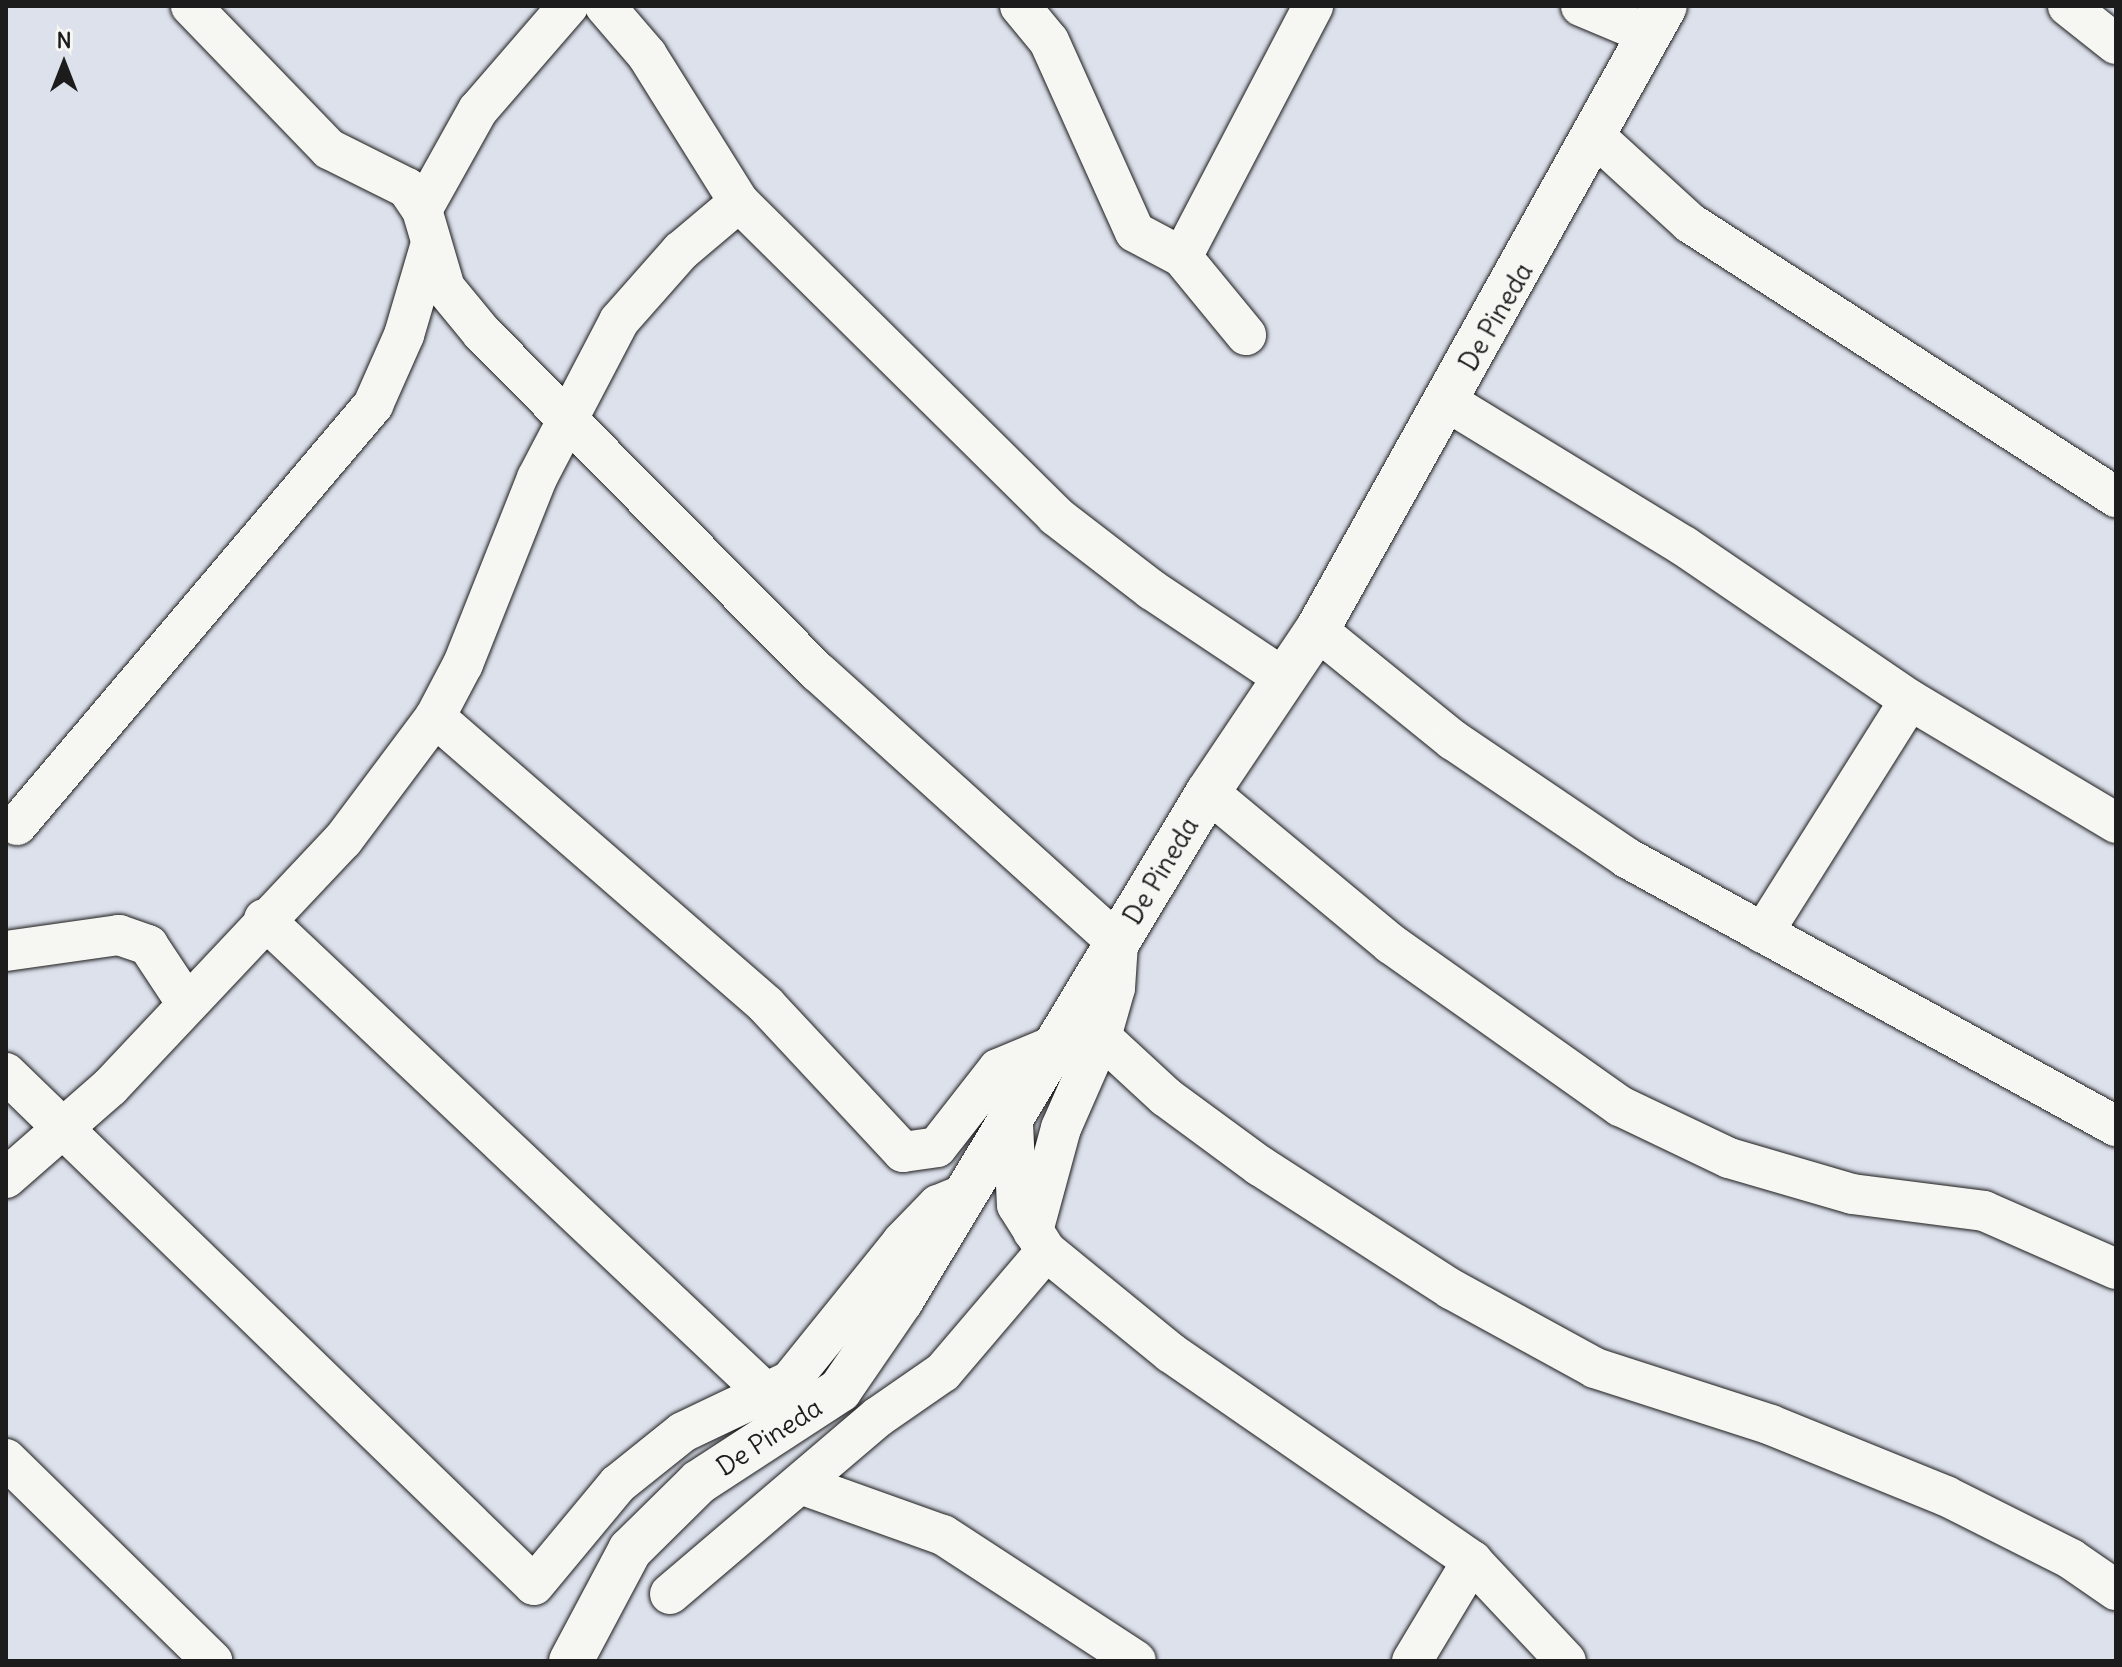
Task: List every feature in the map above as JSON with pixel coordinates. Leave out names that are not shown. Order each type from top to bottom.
[{"type":"street","points":[[191,6],[329,149],[407,188],[426,226],[445,288],[818,672],[1118,943],[1115,988],[1101,1037],[1061,1128],[1039,1241],[943,1372],[878,1417],[803,1485],[670,1594]]},
{"type":"street","points":[[17,825],[373,405],[404,335],[426,226],[478,110],[568,6]]},
{"type":"street","points":[[605,6],[647,55],[739,202],[1056,516],[1281,676]]},
{"type":"street","points":[[1020,6],[1049,41],[1135,232],[1182,257],[1246,335]]},
{"type":"street","points":[[1182,257],[1313,6]]},
{"type":"street","points":[[1581,6],[1658,21]]},
{"type":"street","points":[[2068,6],[2116,44]]},
{"type":"street","name":"De Pineda","points":[[571,1661],[630,1550],[699,1482],[840,1390],[1013,1124],[1208,792],[1281,676],[1317,630],[1597,138],[1658,21]]},
{"type":"street","points":[[1597,138],[1690,223],[2116,497]]},
{"type":"street","points":[[6,1178],[110,1087],[185,1001],[343,840],[435,717],[463,664],[537,478],[619,321],[681,251],[739,202]]},
{"type":"street","points":[[1448,402],[1684,546],[1910,700],[2116,823]]},
{"type":"street","points":[[1317,630],[1453,740],[1627,858],[2116,1126]]},
{"type":"street","points":[[1763,933],[1910,700]]},
{"type":"street","points":[[435,717],[766,1005],[903,1152],[937,1147],[998,1069],[1058,1044]]},
{"type":"street","points":[[1208,792],[1391,944],[1620,1106],[1729,1158],[1852,1194],[1984,1211],[2116,1269]]},
{"type":"street","points":[[264,919],[767,1394]]},
{"type":"street","points":[[6,951],[119,935],[148,945],[185,1001]]},
{"type":"street","points":[[1101,1037],[1166,1097],[1260,1166],[1451,1289],[1595,1368],[1771,1425],[1946,1496],[2071,1559],[2116,1590]]},
{"type":"street","points":[[6,1073],[59,1130],[534,1585],[618,1484],[683,1432],[767,1394],[818,1353],[938,1205],[967,1193]]},
{"type":"street","points":[[1013,1124],[1017,1205],[1039,1241],[1171,1353],[1472,1561],[1566,1661]]},
{"type":"street","points":[[6,1459],[212,1661]]},
{"type":"street","points":[[803,1485],[943,1535],[1136,1661]]},
{"type":"street","points":[[1412,1661],[1472,1561]]}]
